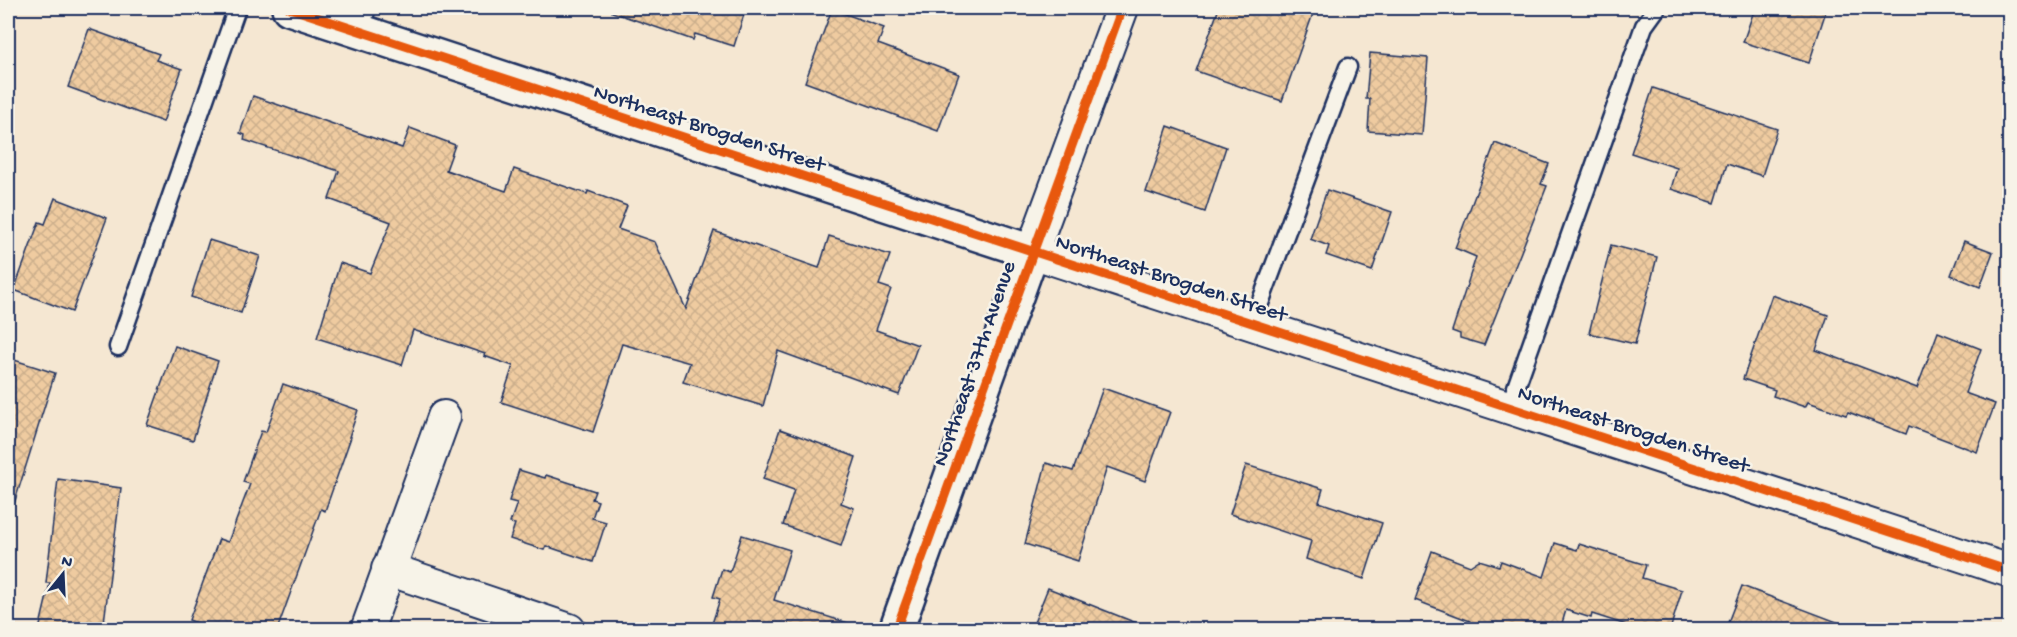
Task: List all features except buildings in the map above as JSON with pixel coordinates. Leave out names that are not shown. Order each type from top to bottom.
[{"type":"street","name":"Northeast Brogden Street","points":[[289,8],[356,18],[1032,252],[1253,322],[2010,571]]},
{"type":"street","name":"Northeast 37th Avenue","points":[[896,630],[1122,8]]},
{"type":"street","points":[[367,630],[444,417]]},
{"type":"street","points":[[388,569],[569,630]]},
{"type":"lane","points":[[118,347],[237,8]]},
{"type":"lane","points":[[1509,407],[1644,26],[1658,8]]},
{"type":"lane","points":[[1253,322],[1348,67]]},
{"type":"cycle path","points":[[289,8],[2010,571]]},
{"type":"cycle path","points":[[896,630],[1122,8]]}]
